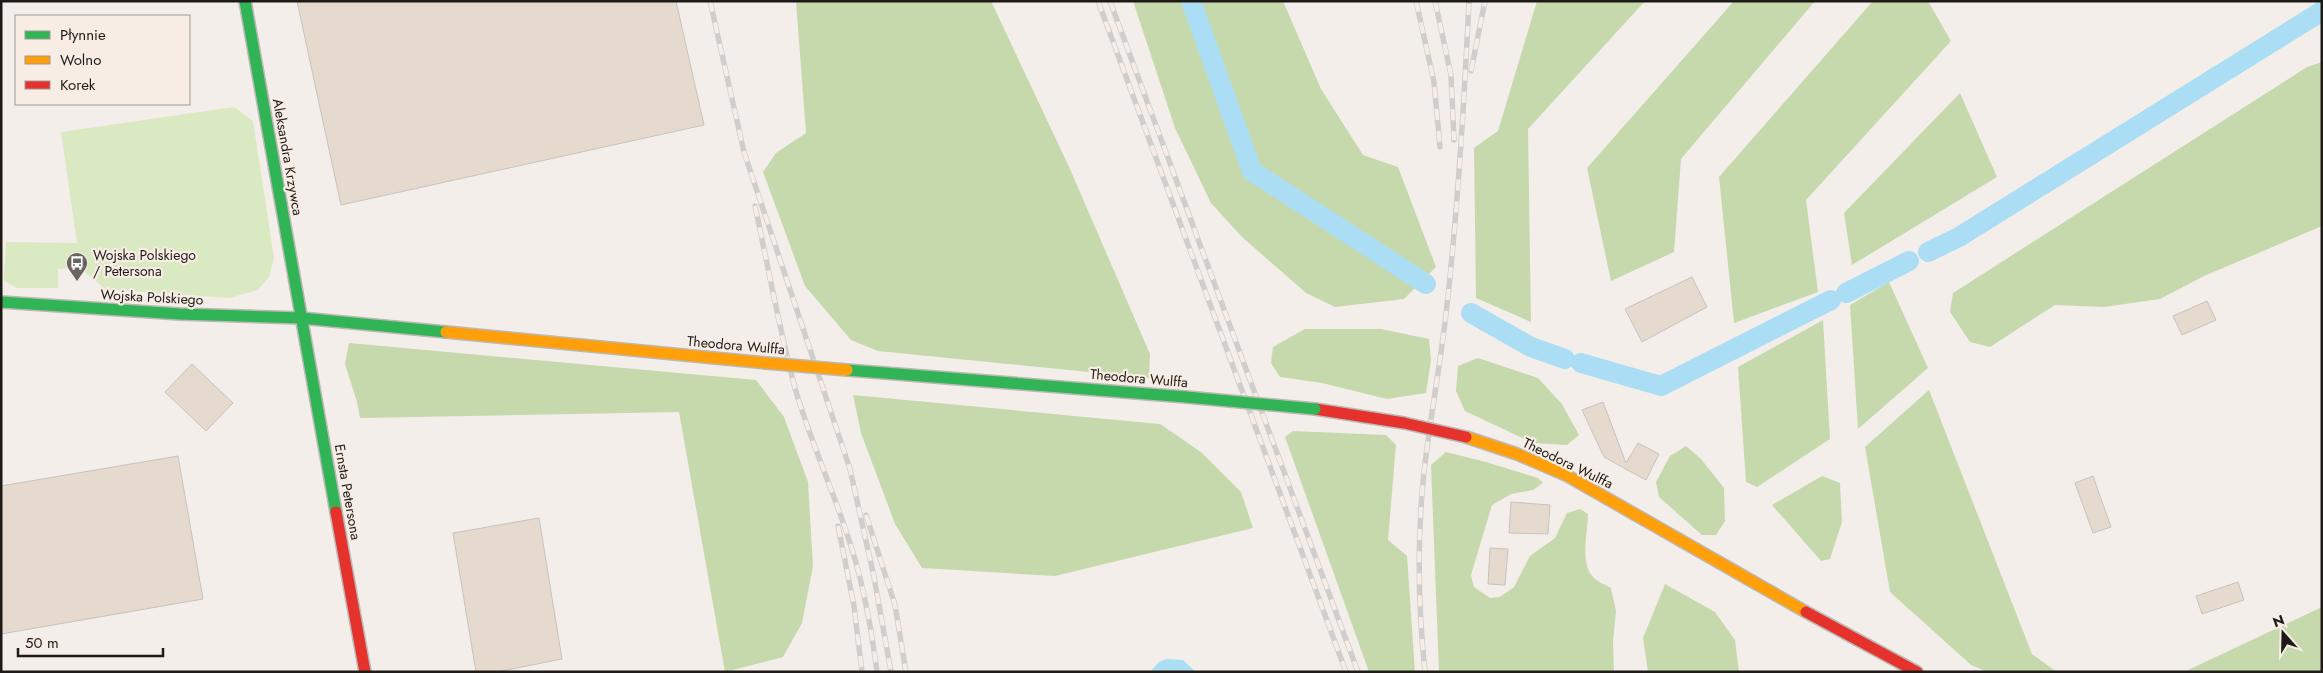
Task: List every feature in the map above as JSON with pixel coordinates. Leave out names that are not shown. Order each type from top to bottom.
[{"type":"street","name":"Aleksandra Krzywca","points":[[246,1],[301,318]]},
{"type":"street","name":"Wojska Polskiego","points":[[1,302],[180,314],[301,318]]},
{"type":"street","name":"Theodora Wulffa","points":[[301,318],[766,363],[1315,409],[1404,423],[1466,437],[1517,454],[1566,475],[1842,633],[1917,672]]},
{"type":"street","name":"Ernsta Petersona","points":[[301,318],[365,672]]},
{"type":"green space","points":[[796,1],[991,1],[1070,169],[1150,354],[1149,378],[878,351],[851,340],[805,286],[763,172],[776,153],[806,133]]},
{"type":"green space","points":[[1133,1],[1283,1],[1321,89],[1363,155],[1398,167],[1436,267],[1404,299],[1335,307],[1306,293],[1242,237],[1211,203],[1175,128]]},
{"type":"green space","points":[[1537,1],[1645,1],[1528,129],[1531,322],[1476,298],[1474,148],[1498,131]]},
{"type":"green space","points":[[1734,1],[1815,1],[1681,159],[1674,252],[1611,281],[1587,168]]},
{"type":"green space","points":[[1873,1],[1928,1],[1951,41],[1806,200],[1818,292],[1734,323],[1719,177]]},
{"type":"green space","points":[[2322,62],[2322,226],[2204,276],[2160,299],[2104,307],[2055,305],[1990,347],[1970,342],[1950,312],[1953,293],[2307,67]]},
{"type":"green space","points":[[1960,93],[1997,177],[1852,265],[1844,213]]},
{"type":"green space","points":[[234,107],[253,121],[274,258],[269,277],[258,290],[229,298],[105,289],[80,268],[58,269],[58,288],[17,288],[4,281],[6,242],[77,243],[61,132]]},
{"type":"green space","points":[[1889,282],[1928,368],[1858,429],[1850,305]]},
{"type":"green space","points":[[1823,320],[1830,439],[1757,487],[1746,482],[1738,367]]},
{"type":"green space","points":[[1305,329],[1381,329],[1429,339],[1431,360],[1426,393],[1387,399],[1322,383],[1280,377],[1271,363],[1273,347]]},
{"type":"green space","points":[[349,343],[756,380],[784,417],[808,482],[813,566],[802,623],[783,657],[725,672],[679,412],[360,418],[345,364]]},
{"type":"green space","points":[[1478,358],[1538,378],[1562,404],[1579,435],[1567,445],[1533,443],[1465,411],[1456,391],[1458,366]]},
{"type":"green space","points":[[1929,390],[2032,654],[2057,672],[1988,672],[1971,665],[1890,592],[1865,447]]},
{"type":"green space","points":[[853,395],[1160,424],[1201,452],[1241,492],[1253,528],[1055,576],[922,568],[895,524],[861,433]]},
{"type":"green space","points":[[1293,431],[1386,435],[1396,445],[1388,540],[1407,556],[1415,672],[1369,672],[1285,437]]},
{"type":"green space","points":[[1686,446],[1701,459],[1724,488],[1725,521],[1716,535],[1702,535],[1659,497],[1656,482],[1670,456]]},
{"type":"green space","points":[[1446,452],[1538,478],[1543,483],[1533,490],[1511,494],[1492,505],[1471,575],[1474,587],[1490,598],[1500,597],[1514,587],[1530,556],[1555,538],[1567,513],[1580,509],[1588,514],[1585,547],[1589,572],[1594,578],[1611,588],[1616,611],[1613,642],[1614,672],[1439,672],[1431,465]]},
{"type":"green space","points":[[1822,476],[1840,483],[1842,522],[1830,559],[1821,561],[1772,505]]},
{"type":"green space","points":[[1665,584],[1715,612],[1735,640],[1739,672],[1648,672],[1643,638]]},
{"type":"green space","points":[[2322,607],[2322,672],[2189,672],[2188,670]]},
{"type":"water","points":[[1166,659],[1183,660],[1196,672],[1150,672],[1159,662]]},
{"type":"building","points":[[297,1],[676,1],[704,125],[341,205]]},
{"type":"building","points":[[1692,277],[1707,307],[1642,342],[1625,309]]},
{"type":"building","points":[[2207,301],[2216,320],[2182,335],[2173,316]]},
{"type":"building","points":[[192,364],[233,403],[206,431],[165,392]]},
{"type":"building","points":[[1603,402],[1626,463],[1638,443],[1659,454],[1646,480],[1604,457],[1582,410]]},
{"type":"building","points":[[178,456],[203,599],[1,634],[1,486]]},
{"type":"building","points":[[2093,476],[2111,527],[2093,533],[2075,483]]},
{"type":"building","points":[[1511,502],[1550,505],[1548,534],[1509,533]]},
{"type":"building","points":[[539,518],[562,659],[497,672],[476,672],[453,533]]},
{"type":"building","points":[[1490,548],[1508,549],[1505,585],[1488,584]]},
{"type":"building","points":[[2238,582],[2244,600],[2202,614],[2196,596]]},
{"type":"waterway","points":[[1191,1],[1252,171],[1426,284]]},
{"type":"waterway","points":[[1928,252],[1959,237],[2322,11]]},
{"type":"waterway","points":[[1846,293],[1909,261]]},
{"type":"waterway","points":[[1581,363],[1661,386],[1831,300]]},
{"type":"waterway","points":[[1471,313],[1531,347],[1565,359]]},
{"type":"railway","points":[[710,1],[744,152],[850,469],[874,577],[891,672]]},
{"type":"railway","points":[[1098,1],[1346,672]]},
{"type":"railway","points":[[1110,1],[1358,672]]},
{"type":"railway","points":[[1416,1],[1434,82],[1440,147]]},
{"type":"railway","points":[[1435,1],[1451,75],[1454,140]]},
{"type":"railway","points":[[1425,672],[1419,572],[1420,522],[1426,452],[1444,334],[1454,236],[1463,119],[1469,1]]},
{"type":"railway","points":[[1471,71],[1485,1]]},
{"type":"railway","points":[[755,206],[795,388],[857,565],[869,619],[877,672]]},
{"type":"railway","points":[[866,515],[895,605],[906,672]]},
{"type":"railway","points":[[838,526],[854,606],[862,672]]},
{"type":"traffic: fast","points":[[245,1],[336,512]]},
{"type":"traffic: fast","points":[[1,302],[180,314],[301,318],[446,332]]},
{"type":"traffic: fast","points":[[847,370],[1186,397]]},
{"type":"traffic: fast","points":[[1186,397],[1315,409]]},
{"type":"traffic: slow","points":[[446,332],[766,363]]},
{"type":"traffic: slow","points":[[766,363],[847,370]]},
{"type":"traffic: slow","points":[[1466,437],[1517,454],[1566,475],[1806,612]]},
{"type":"traffic: jam","points":[[1315,409],[1404,423]]},
{"type":"traffic: jam","points":[[1404,423],[1466,437]]},
{"type":"traffic: jam","points":[[336,512],[365,672]]},
{"type":"traffic: jam","points":[[1806,612],[1917,672]]},
{"type":"place","name":"Wojska Polskiego / Petersona","points":[[77,282]]}]
